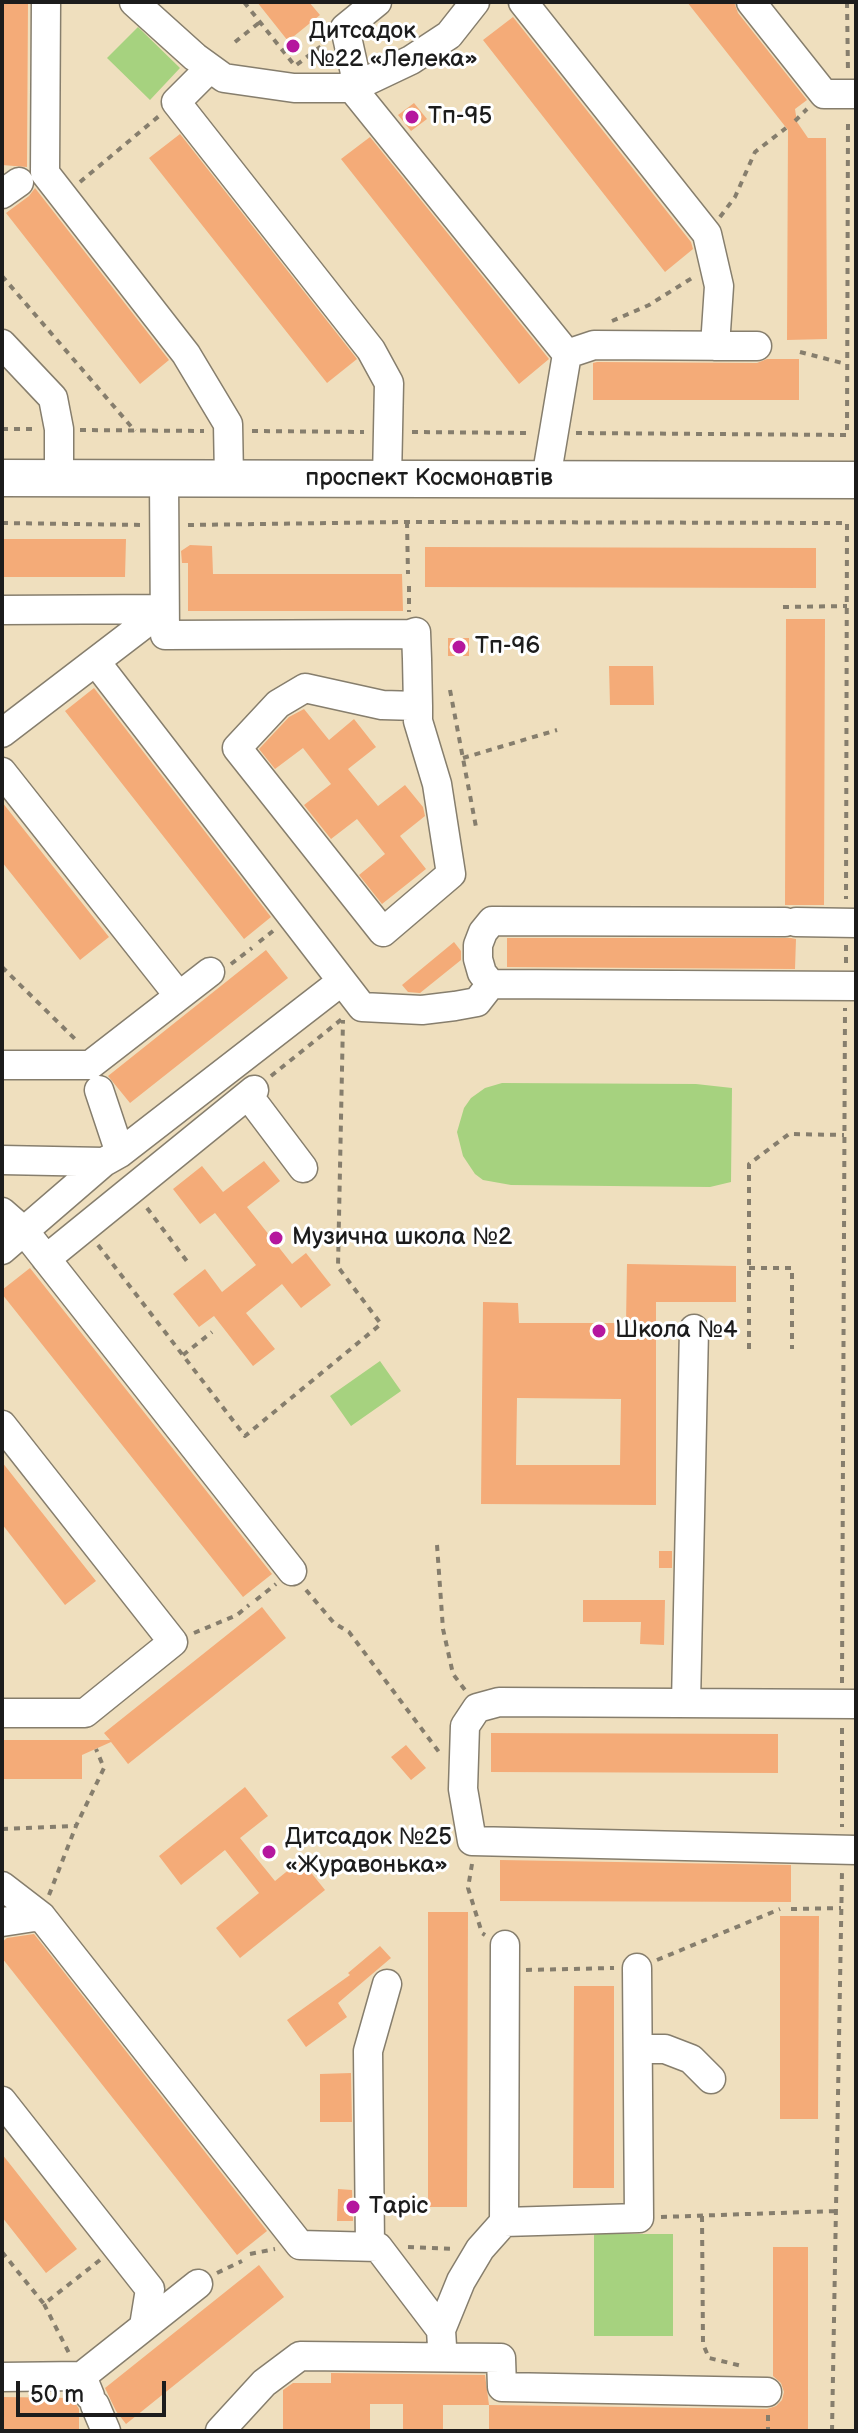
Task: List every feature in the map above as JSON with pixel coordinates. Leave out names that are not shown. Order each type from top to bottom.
[{"type":"main road","name":"проспект Космонавтів","points":[[2,478],[856,480]]},
{"type":"lane","points":[[46,2],[24,182],[63,196],[186,354],[229,431],[229,478]]},
{"type":"lane","points":[[134,2],[224,78],[294,88],[352,88],[411,60],[449,35],[475,2]]},
{"type":"lane","points":[[352,88],[355,73],[345,28],[377,2]]},
{"type":"lane","points":[[523,2],[707,234],[719,286],[715,346]]},
{"type":"lane","points":[[751,2],[824,94],[852,94]]},
{"type":"lane","points":[[210,68],[176,102],[371,350],[389,383],[387,479]]},
{"type":"lane","points":[[352,88],[567,354],[546,479]]},
{"type":"lane","points":[[2,344],[53,398],[59,429],[59,478]]},
{"type":"lane","points":[[567,354],[594,345],[757,346]]},
{"type":"lane","points":[[164,478],[165,635],[416,632],[418,706],[418,721],[437,784],[451,874],[383,932],[237,748],[278,704],[305,688],[382,705],[418,706]]},
{"type":"lane","points":[[2,610],[164,609]]},
{"type":"lane","points":[[2,733],[164,609]]},
{"type":"lane","points":[[96,662],[362,1007],[422,1010],[477,1002],[491,984]]},
{"type":"lane","points":[[2,772],[179,996]]},
{"type":"lane","points":[[491,984],[482,973],[478,945],[492,921],[851,923]]},
{"type":"lane","points":[[2,1065],[95,1074],[179,996],[210,972]]},
{"type":"lane","points":[[2,1250],[112,1158],[342,981]]},
{"type":"lane","points":[[491,984],[851,986]]},
{"type":"lane","points":[[95,1074],[112,1158]]},
{"type":"lane","points":[[46,1259],[251,1092],[303,1168]]},
{"type":"lane","points":[[2,1160],[112,1158]]},
{"type":"lane","points":[[2,1212],[25,1232],[297,1577]]},
{"type":"lane","points":[[686,1703],[694,1329]]},
{"type":"lane","points":[[2,1425],[173,1642],[85,1713],[2,1713]]},
{"type":"lane","points":[[849,1704],[499,1702],[477,1708],[465,1726],[463,1789],[472,1841],[849,1850]]},
{"type":"lane","points":[[2,1886],[41,1916],[300,2245],[374,2246]]},
{"type":"lane","points":[[2,1922],[41,1916]]},
{"type":"lane","points":[[442,2344],[461,2281],[480,2249],[504,2222],[505,1958]]},
{"type":"lane","points":[[504,2222],[639,2218],[637,1968]]},
{"type":"lane","points":[[387,1984],[368,2051],[374,2246],[442,2344]]},
{"type":"lane","points":[[638,2049],[665,2049],[691,2059],[711,2079]]},
{"type":"lane","points":[[2,2101],[150,2289],[144,2326]]},
{"type":"lane","points":[[89,2392],[144,2326],[198,2284]]},
{"type":"lane","points":[[220,2431],[264,2383],[300,2356],[442,2344],[501,2358],[502,2387],[767,2392]]},
{"type":"lane","points":[[2,2377],[89,2392]]},
{"type":"lane","points":[[89,2392],[106,2431]]},
{"type":"path","points":[[244,2],[295,66],[345,28]]},
{"type":"path","points":[[2,429],[847,435],[852,94],[847,2]]},
{"type":"path","points":[[235,42],[260,22]]},
{"type":"path","points":[[63,196],[176,102]]},
{"type":"path","points":[[2,276],[135,431]]},
{"type":"path","points":[[800,352],[846,364]]},
{"type":"path","points":[[407,522],[408,574]]},
{"type":"path","points":[[2,523],[164,526],[407,522],[847,523],[851,923],[845,1135],[849,1850],[841,1908],[832,2431]]},
{"type":"path","points":[[783,607],[847,606]]},
{"type":"path","points":[[450,690],[476,827]]},
{"type":"path","points":[[463,758],[557,730]]},
{"type":"path","points":[[2,967],[95,1074]]},
{"type":"path","points":[[85,1228],[245,1436],[381,1324],[338,1267],[343,1018],[251,1092]]},
{"type":"path","points":[[749,1349],[749,1164],[789,1134],[845,1135]]},
{"type":"path","points":[[132,1189],[189,1264]]},
{"type":"path","points":[[749,1268],[792,1268],[792,1349]]},
{"type":"path","points":[[183,1355],[212,1332]]},
{"type":"path","points":[[437,1545],[443,1629],[453,1674],[477,1708]]},
{"type":"path","points":[[297,1577],[334,1623],[349,1632],[452,1768],[465,1768]]},
{"type":"path","points":[[173,1642],[237,1615],[249,1605]]},
{"type":"path","points":[[41,1916],[76,1826],[104,1768],[96,1749]]},
{"type":"path","points":[[2,1829],[76,1826]]},
{"type":"path","points":[[472,1841],[468,1888],[482,1933],[505,1958],[637,1968],[780,1909]]},
{"type":"path","points":[[791,1909],[841,1908]]},
{"type":"path","points":[[639,2218],[836,2211]]},
{"type":"path","points":[[702,2216],[703,2344],[709,2358],[724,2364],[748,2367],[767,2392],[768,2431]]},
{"type":"path","points":[[44,2304],[117,2246]]},
{"type":"path","points":[[374,2246],[480,2249]]},
{"type":"path","points":[[2,2252],[44,2304],[89,2392]]},
{"type":"green space","points":[[138,27],[180,68],[150,100],[107,58]]},
{"type":"green space","points":[[502,1083],[696,1084],[732,1088],[731,1182],[710,1187],[511,1185],[483,1180],[463,1156],[457,1132],[464,1108],[471,1098],[485,1088]]},
{"type":"green space","points":[[380,1361],[401,1391],[351,1426],[330,1396]]},
{"type":"green space","points":[[594,2234],[673,2234],[673,2336],[594,2336]]},
{"type":"building","points":[[2,2],[28,2],[27,167],[2,165]]},
{"type":"building","points":[[257,2],[309,2],[320,15],[288,41]]},
{"type":"building","points":[[687,2],[734,2],[738,13],[807,100],[795,109],[797,122],[808,138],[826,138],[827,339],[787,340],[788,130]]},
{"type":"building","points":[[513,17],[691,242],[693,249],[665,272],[483,40]]},
{"type":"building","name":"Тп-95","points":[[414,103],[427,119],[411,131],[398,115]]},
{"type":"building","points":[[180,134],[357,359],[327,383],[149,158]]},
{"type":"building","points":[[370,137],[549,359],[519,384],[341,159]]},
{"type":"building","points":[[35,188],[169,360],[140,384],[6,213]]},
{"type":"building","points":[[767,359],[799,359],[799,400],[593,400],[593,363],[597,362],[757,363]]},
{"type":"building","points":[[2,539],[126,539],[125,577],[2,577]]},
{"type":"building","points":[[190,545],[212,546],[213,574],[402,574],[403,611],[188,611],[188,563],[182,563],[181,551]]},
{"type":"building","points":[[425,547],[816,548],[816,588],[425,587]]},
{"type":"building","points":[[786,619],[825,619],[824,905],[785,905]]},
{"type":"building","name":"Тп-96","points":[[448,638],[469,638],[469,656],[448,656]]},
{"type":"building","points":[[609,666],[653,666],[654,705],[610,705]]},
{"type":"building","points":[[94,688],[271,917],[244,939],[65,711]]},
{"type":"building","points":[[304,709],[329,740],[354,719],[376,747],[348,769],[378,806],[405,785],[423,807],[425,816],[400,836],[426,869],[382,904],[359,875],[385,854],[357,819],[331,839],[304,805],[331,784],[303,748],[275,769],[259,749],[289,717]]},
{"type":"building","points":[[2,802],[109,937],[80,960],[2,862]]},
{"type":"building","points":[[507,938],[791,938],[796,939],[795,969],[507,967]]},
{"type":"building","points":[[454,942],[461,951],[461,960],[420,993],[408,992],[402,985]]},
{"type":"building","points":[[266,950],[288,978],[130,1103],[108,1076]]},
{"type":"building","points":[[264,1161],[280,1181],[247,1207],[292,1264],[306,1253],[331,1285],[301,1308],[282,1284],[246,1313],[275,1349],[253,1366],[214,1316],[199,1327],[173,1294],[205,1269],[222,1292],[256,1265],[215,1213],[200,1224],[173,1189],[202,1166],[223,1192]]},
{"type":"building","points":[[627,1264],[736,1266],[736,1302],[656,1302],[656,1505],[481,1504],[483,1302],[518,1303],[519,1323],[626,1323]],"holes":[[[517,1398],[621,1399],[620,1465],[516,1465]]]},
{"type":"building","points":[[30,1268],[272,1574],[243,1597],[2,1294],[2,1290]]},
{"type":"building","points":[[2,1462],[96,1581],[65,1605],[2,1524]]},
{"type":"building","points":[[659,1551],[672,1551],[672,1568],[659,1568]]},
{"type":"building","points":[[583,1600],[665,1600],[664,1645],[640,1644],[641,1622],[583,1622]]},
{"type":"building","points":[[262,1607],[286,1638],[128,1764],[111,1742],[82,1755],[82,1779],[2,1779],[2,1740],[110,1740],[104,1733]]},
{"type":"building","points":[[491,1733],[778,1734],[778,1773],[491,1772]]},
{"type":"building","points":[[406,1745],[426,1768],[411,1780],[391,1757]]},
{"type":"building","points":[[245,1787],[268,1816],[240,1838],[275,1881],[301,1860],[325,1890],[240,1958],[216,1928],[259,1893],[225,1850],[181,1885],[159,1856]]},
{"type":"building","points":[[500,1860],[791,1865],[791,1902],[500,1901]]},
{"type":"building","points":[[428,1912],[468,1912],[467,2207],[428,2207]]},
{"type":"building","points":[[780,1916],[819,1916],[818,2119],[780,2119]]},
{"type":"building","points":[[34,1934],[267,2231],[237,2255],[2,1958],[2,1942],[7,1938]]},
{"type":"building","points":[[380,1946],[391,1958],[338,2003],[347,2017],[306,2047],[287,2020],[350,1975],[348,1973]]},
{"type":"building","points":[[574,1986],[614,1986],[614,2188],[573,2188]]},
{"type":"building","points":[[351,2073],[352,2122],[320,2122],[320,2074]]},
{"type":"building","points":[[2,2154],[77,2249],[46,2273],[2,2217]]},
{"type":"building","points":[[338,2189],[352,2190],[353,2221],[337,2221]]},
{"type":"building","points":[[773,2247],[808,2247],[808,2431],[489,2431],[489,2405],[767,2409],[776,2406],[784,2392],[781,2383],[773,2376]]},
{"type":"building","points":[[259,2265],[284,2297],[126,2424],[105,2388]]},
{"type":"building","points":[[331,2373],[485,2375],[489,2405],[443,2405],[443,2431],[403,2431],[403,2404],[370,2404],[370,2431],[283,2431],[283,2390],[293,2383],[331,2383]]},
{"type":"building","points":[[2,2397],[72,2398],[79,2409],[79,2431],[2,2431]]},
{"type":"place","name":"Дитсадок №22 «Лелека»","points":[[293,46]]},
{"type":"place","name":"Тп-95","points":[[412,117]]},
{"type":"place","name":"Тп-96","points":[[459,647]]},
{"type":"place","name":"Музична школа №2","points":[[276,1238]]},
{"type":"place","name":"Школа №4","points":[[599,1331]]},
{"type":"place","name":"Дитсадок №25 «Журавонька»","points":[[269,1852]]},
{"type":"place","name":"Таріс","points":[[353,2207]]}]
